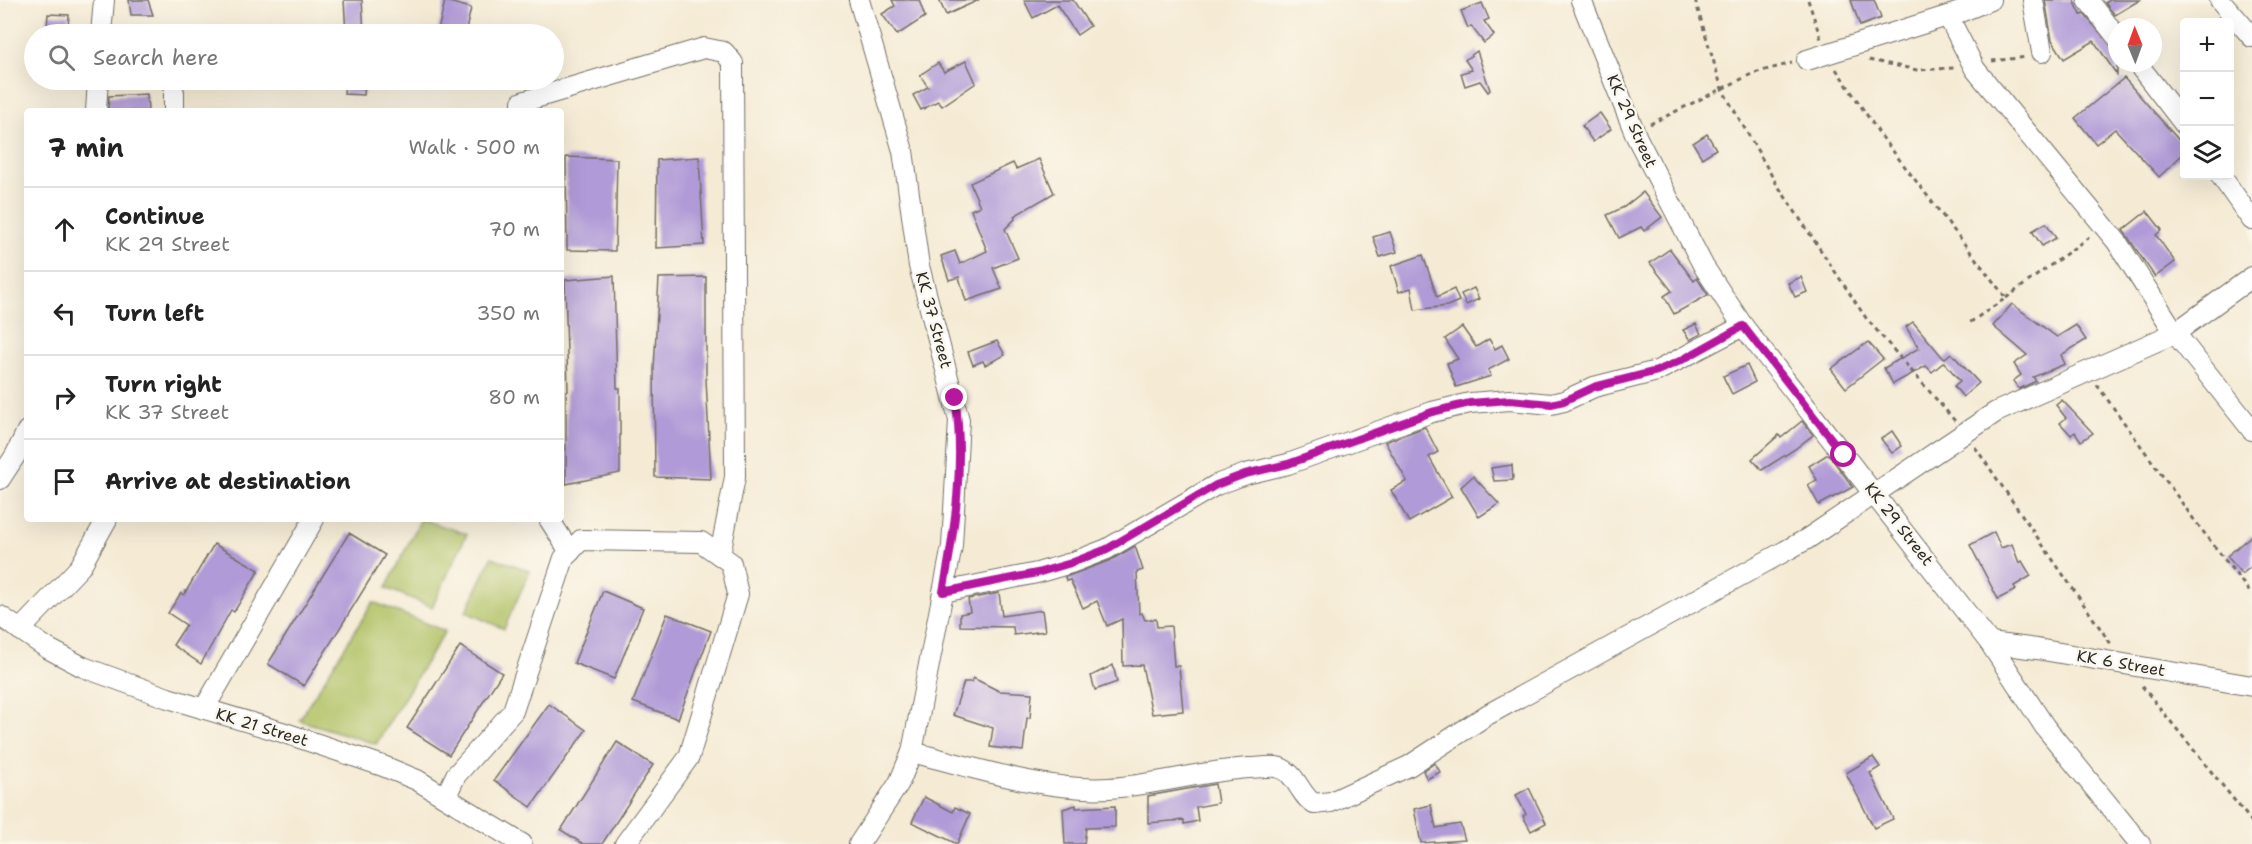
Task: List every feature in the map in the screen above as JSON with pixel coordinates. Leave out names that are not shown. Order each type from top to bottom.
[{"type":"street","points":[[102,24],[104,0]]},
{"type":"street","name":"KK 37 Street","points":[[859,0],[903,151],[919,266],[959,420],[952,546],[912,752],[899,783],[859,844]]},
{"type":"street","name":"KK 29 Street","points":[[1581,0],[1634,132],[1704,267],[1743,326],[1990,643],[2045,727],[2140,844]]},
{"type":"street","points":[[1807,60],[1948,16],[1990,0]]},
{"type":"street","points":[[2033,0],[2042,52]]},
{"type":"street","points":[[2088,0],[2108,26]]},
{"type":"street","points":[[2220,0],[2252,37]]},
{"type":"street","points":[[1948,16],[1975,69],[2103,226],[2175,333],[2252,430]]},
{"type":"street","points":[[564,90],[704,48],[724,52],[732,63],[735,466],[720,555]]},
{"type":"street","points":[[2144,72],[2180,119]]},
{"type":"street","points":[[96,108],[97,90]]},
{"type":"street","points":[[522,108],[522,102],[562,90]]},
{"type":"street","points":[[2224,180],[2252,220]]},
{"type":"street","points":[[912,752],[989,772],[1058,785],[1106,788],[1231,769],[1276,767],[1291,775],[1308,801],[1323,804],[1408,766],[1487,716],[1756,568],[1876,495],[1996,412],[2175,333],[2252,277]]},
{"type":"street","points":[[943,592],[1037,573],[1107,549],[1216,485],[1245,474],[1288,464],[1432,412],[1470,403],[1510,400],[1551,404],[1564,401],[1594,387],[1664,368],[1743,326]]},
{"type":"street","points":[[0,478],[24,437]]},
{"type":"street","points":[[20,630],[80,567],[105,522]]},
{"type":"street","points":[[204,709],[312,522]]},
{"type":"street","points":[[551,522],[570,552]]},
{"type":"street","points":[[446,796],[456,775],[513,711],[564,558],[581,540],[701,542],[731,563],[738,594],[689,757],[625,844]]},
{"type":"street","name":"KK 21 Street","points":[[0,616],[83,667],[204,709],[383,766],[417,780],[522,844]]},
{"type":"street","name":"KK 6 Street","points":[[1990,643],[2252,686]]},
{"type":"path","points":[[1695,0],[1722,89],[1776,183],[1866,318],[1965,433],[2125,664],[2252,822]]},
{"type":"path","points":[[1808,0],[1823,44]]},
{"type":"path","points":[[1867,59],[1917,70],[1975,69],[2002,58],[2035,57],[2042,52]]},
{"type":"path","points":[[1634,132],[1765,68],[1807,60]]},
{"type":"path","points":[[1833,65],[1886,142],[2006,298]]},
{"type":"path","points":[[1969,323],[2103,226]]},
{"type":"path","points":[[2087,372],[2194,521],[2252,594]]},
{"type":"green space","points":[[419,522],[430,522],[467,534],[432,607],[386,588]]},
{"type":"green space","points":[[492,557],[530,571],[504,629],[466,612]]},
{"type":"green space","points":[[373,602],[445,631],[376,744],[299,720]]},
{"type":"building","points":[[129,0],[148,0],[153,15],[131,15]]},
{"type":"building","points":[[344,0],[362,0],[363,24],[345,24]]},
{"type":"building","points":[[892,0],[919,0],[925,17],[897,35],[882,14],[895,6]]},
{"type":"building","points":[[939,0],[979,0],[946,15]]},
{"type":"building","points":[[1024,0],[1073,0],[1090,26],[1077,35],[1057,5],[1033,18]]},
{"type":"building","points":[[1851,0],[1874,0],[1881,18],[1860,26]]},
{"type":"building","points":[[2045,0],[2074,0],[2081,15],[2084,14],[2108,42],[2108,62],[2094,41],[2064,59],[2052,40]]},
{"type":"building","points":[[2110,0],[2140,0],[2115,15],[2105,3]]},
{"type":"building","points":[[445,1],[471,8],[467,24],[439,24]]},
{"type":"building","points":[[1482,3],[1489,19],[1484,21],[1494,35],[1484,43],[1471,26],[1468,28],[1461,11]]},
{"type":"building","points":[[48,14],[69,15],[68,24],[47,24]]},
{"type":"building","points":[[1477,51],[1490,90],[1488,92],[1480,81],[1465,86],[1461,73],[1472,70],[1465,60]]},
{"type":"building","points":[[966,61],[976,83],[942,106],[938,101],[921,110],[913,95],[928,87],[920,75],[938,63],[944,72]]},
{"type":"building","points":[[2124,78],[2180,141],[2180,157],[2159,177],[2115,129],[2096,144],[2075,118]]},
{"type":"building","points":[[344,90],[364,90],[364,95],[344,94]]},
{"type":"building","points":[[147,94],[148,108],[108,108],[109,96]]},
{"type":"building","points":[[1600,113],[1611,129],[1593,142],[1582,126]]},
{"type":"building","points":[[1707,134],[1716,149],[1702,158],[1693,143]]},
{"type":"building","points":[[566,157],[617,159],[615,251],[567,250]]},
{"type":"building","points":[[699,157],[704,245],[656,248],[657,160]]},
{"type":"building","points":[[1039,159],[1054,193],[1014,216],[1015,219],[1005,229],[1018,258],[993,268],[1002,289],[966,301],[959,277],[949,280],[941,256],[955,251],[960,264],[987,251],[971,210],[980,206],[970,183],[1013,163],[1016,169]]},
{"type":"building","points":[[1643,192],[1662,217],[1644,231],[1641,227],[1619,238],[1607,215],[1624,207]]},
{"type":"building","points":[[2147,211],[2162,230],[2156,235],[2175,262],[2155,277],[2123,230]]},
{"type":"building","points":[[2046,223],[2056,238],[2042,246],[2032,231]]},
{"type":"building","points":[[1390,232],[1397,252],[1380,257],[1373,237]]},
{"type":"building","points":[[1670,249],[1694,281],[1697,278],[1708,295],[1674,314],[1664,296],[1672,291],[1650,263]]},
{"type":"building","points":[[1423,255],[1437,297],[1454,289],[1459,301],[1447,306],[1415,310],[1411,288],[1399,292],[1391,266]]},
{"type":"building","points":[[614,276],[617,388],[620,388],[620,473],[566,484],[566,391],[568,391],[565,280]]},
{"type":"building","points":[[706,277],[706,379],[711,479],[655,477],[654,369],[659,278]]},
{"type":"building","points":[[1801,277],[1807,292],[1795,297],[1788,283]]},
{"type":"building","points":[[1474,288],[1479,299],[1466,305],[1461,294]]},
{"type":"building","points":[[2012,304],[2057,337],[2076,325],[2086,340],[2061,355],[2065,364],[2033,377],[2036,381],[2019,389],[2013,381],[2021,375],[2014,364],[2027,355],[1993,326]]},
{"type":"building","points":[[1913,322],[1944,359],[1951,353],[1979,383],[1963,397],[1954,386],[1960,381],[1944,362],[1932,372],[1926,366],[1893,384],[1884,368],[1919,348],[1906,327]]},
{"type":"building","points":[[1696,324],[1701,334],[1690,340],[1683,330]]},
{"type":"building","points":[[1462,327],[1476,347],[1489,339],[1495,349],[1502,345],[1509,359],[1488,370],[1491,376],[1456,387],[1447,363],[1458,359],[1445,339]]},
{"type":"building","points":[[997,341],[1005,355],[985,365],[983,361],[973,365],[968,352]]},
{"type":"building","points":[[1868,342],[1883,359],[1846,388],[1831,369]]},
{"type":"building","points":[[1747,365],[1755,382],[1732,394],[1723,376]]},
{"type":"building","points":[[2062,400],[2093,433],[2081,441],[2075,432],[2071,435],[2060,423],[2066,418],[2056,405]]},
{"type":"building","points":[[1802,421],[1813,435],[1762,470],[1752,459],[1779,435],[1781,438]]},
{"type":"building","points":[[1425,427],[1438,452],[1429,457],[1452,497],[1409,522],[1391,490],[1407,481],[1385,442]]},
{"type":"building","points":[[1892,431],[1902,446],[1892,453],[1881,439]]},
{"type":"building","points":[[1828,454],[1853,487],[1819,505],[1808,485],[1817,480],[1809,466]]},
{"type":"building","points":[[1512,465],[1513,480],[1494,481],[1491,468]]},
{"type":"building","points":[[1473,476],[1499,504],[1479,517],[1461,487]]},
{"type":"building","points":[[1994,532],[2001,548],[2012,544],[2019,563],[2022,561],[2031,576],[2014,586],[2016,590],[1998,599],[1970,545]]},
{"type":"building","points":[[349,533],[385,555],[304,686],[268,664]]},
{"type":"building","points":[[2252,535],[2252,566],[2242,574],[2227,556]]},
{"type":"building","points":[[214,544],[259,570],[234,612],[231,610],[201,664],[173,645],[186,625],[168,613],[181,593],[184,595]]},
{"type":"building","points":[[1135,546],[1143,570],[1137,572],[1139,614],[1142,613],[1145,620],[1156,619],[1157,627],[1171,626],[1174,666],[1179,666],[1183,711],[1152,714],[1142,665],[1123,666],[1122,619],[1107,626],[1097,601],[1083,608],[1070,580],[1066,581],[1065,577],[1111,560]]},
{"type":"building","points":[[603,591],[643,608],[614,679],[574,663]]},
{"type":"building","points":[[999,593],[1002,616],[1042,610],[1045,631],[1014,635],[1013,627],[960,626],[960,614],[970,612],[968,599]]},
{"type":"building","points":[[667,614],[711,631],[678,719],[633,702]]},
{"type":"building","points":[[460,646],[502,673],[449,755],[407,728]]},
{"type":"building","points":[[1113,665],[1117,682],[1095,690],[1091,676]]},
{"type":"building","points":[[973,678],[999,691],[1032,693],[1030,718],[1027,718],[1023,751],[990,747],[993,728],[953,715],[964,682],[971,682]]},
{"type":"building","points":[[549,704],[586,730],[531,807],[494,780]]},
{"type":"building","points":[[617,742],[653,765],[602,844],[583,844],[561,830]]},
{"type":"building","points":[[1873,757],[1880,767],[1870,773],[1893,819],[1874,828],[1846,773]]},
{"type":"building","points":[[1435,763],[1440,772],[1427,779],[1423,771]]},
{"type":"building","points":[[1215,784],[1218,803],[1196,807],[1198,821],[1184,824],[1184,820],[1148,823],[1148,796]]},
{"type":"building","points":[[1529,788],[1546,823],[1531,831],[1523,816],[1526,814],[1516,795]]},
{"type":"building","points":[[924,797],[953,812],[955,807],[970,814],[957,844],[912,822]]},
{"type":"building","points":[[1076,805],[1076,808],[1115,806],[1115,827],[1086,828],[1084,844],[1065,844],[1063,809]]},
{"type":"building","points":[[1431,805],[1436,828],[1460,824],[1465,840],[1421,843],[1414,809]]},
{"type":"route","points":[[955,398],[959,420],[956,494],[952,546],[943,592],[1037,573],[1107,549],[1216,485],[1245,474],[1288,464],[1432,412],[1470,403],[1510,400],[1551,404],[1564,401],[1594,387],[1657,371],[1680,361],[1743,326],[1844,455]]}]
